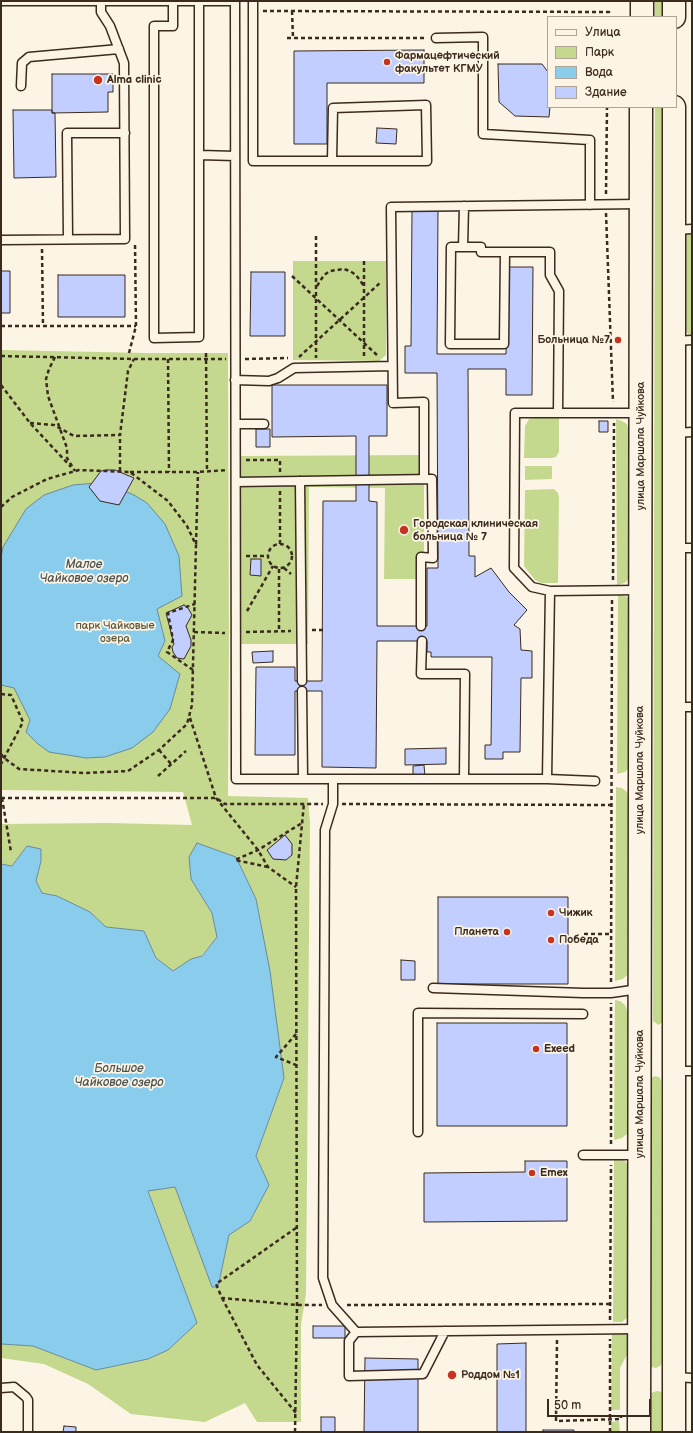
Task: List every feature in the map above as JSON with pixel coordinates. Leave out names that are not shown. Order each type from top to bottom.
[{"type":"main road","points":[[642,1],[642,16]]},
{"type":"main road","points":[[674,1],[674,16]]},
{"type":"main road","name":"улица Маршала Чуйкова","points":[[639,1432],[641,108]]},
{"type":"main road","points":[[674,108],[683,230],[683,1378],[674,1432]]},
{"type":"main road","points":[[640,1070],[683,1070]]},
{"type":"main road","points":[[639,1378],[683,1378]]},
{"type":"lane","points":[[1,240],[125,239],[124,63],[110,26],[101,12],[101,1]]},
{"type":"lane","points":[[173,1],[173,26],[154,26],[154,338],[199,337],[199,2]]},
{"type":"lane","points":[[1,2],[235,1],[236,779],[547,779],[595,781]]},
{"type":"lane","points":[[253,1],[253,161],[332,161],[427,161],[426,105],[333,108],[332,161]]},
{"type":"lane","points":[[436,38],[483,37],[483,134],[590,140],[590,205]]},
{"type":"lane","points":[[21,86],[22,63],[29,57],[119,49]]},
{"type":"lane","points":[[68,239],[67,133],[124,133]]},
{"type":"lane","points":[[200,155],[235,156]]},
{"type":"lane","points":[[424,479],[424,402],[393,403],[391,207],[641,204]]},
{"type":"lane","points":[[463,247],[464,206]]},
{"type":"lane","points":[[505,252],[504,344],[450,344],[451,247],[481,247],[481,252],[505,252],[550,252],[550,275],[559,291],[558,413]]},
{"type":"lane","points":[[235,380],[269,381],[278,378],[294,368],[392,366]]},
{"type":"lane","points":[[640,590],[550,591],[532,588],[514,568],[515,413],[641,413]]},
{"type":"lane","points":[[236,424],[264,424]]},
{"type":"lane","points":[[236,482],[432,479],[433,558],[421,558],[422,626]]},
{"type":"lane","points":[[300,481],[302,681]]},
{"type":"lane","points":[[547,779],[550,591]]},
{"type":"lane","points":[[422,641],[422,674],[465,674],[464,779]]},
{"type":"lane","points":[[302,691],[302,779]]},
{"type":"lane","points":[[333,779],[333,804],[325,830],[323,1263],[323,1278],[332,1305],[356,1332],[610,1328],[639,1329]]},
{"type":"lane","points":[[433,988],[611,992],[640,989]]},
{"type":"lane","points":[[418,1132],[418,1013],[584,1014]]},
{"type":"lane","points":[[583,1155],[639,1155]]},
{"type":"lane","points":[[356,1332],[349,1341],[349,1376],[423,1374],[445,1331]]},
{"type":"lane","points":[[1,1388],[14,1387],[26,1396],[28,1400],[28,1432]]},
{"type":"path","points":[[253,11],[609,12],[609,16]]},
{"type":"path","points":[[292,11],[293,38]]},
{"type":"path","points":[[287,38],[436,38]]},
{"type":"path","points":[[607,108],[606,205],[614,413],[612,590],[610,1432]]},
{"type":"path","points":[[316,236],[316,358]]},
{"type":"path","points":[[42,239],[43,326]]},
{"type":"path","points":[[125,239],[135,239],[136,326],[129,353]]},
{"type":"path","points":[[358,358],[364,358],[365,344],[364,261]]},
{"type":"path","points":[[316,287],[324,275],[337,269],[350,271],[356,275],[364,286]]},
{"type":"path","points":[[303,358],[297,358],[392,272]]},
{"type":"path","points":[[292,276],[380,358],[372,358]]},
{"type":"path","points":[[1,326],[136,326]]},
{"type":"path","points":[[206,353],[207,472]]},
{"type":"path","points":[[1,356],[135,359],[291,358]]},
{"type":"path","points":[[55,357],[46,379],[48,396],[67,448],[67,458],[75,471]]},
{"type":"path","points":[[310,358],[323,358]]},
{"type":"path","points":[[120,471],[120,435],[128,370],[135,359]]},
{"type":"path","points":[[168,359],[169,472]]},
{"type":"path","points":[[1,385],[30,423],[75,471]]},
{"type":"path","points":[[30,423],[54,425],[74,436],[120,435]]},
{"type":"path","points":[[1,507],[12,497],[47,479],[79,470],[130,472],[207,472],[229,470],[236,460],[280,460],[280,544]]},
{"type":"path","points":[[130,472],[168,501],[187,526],[196,545]]},
{"type":"path","points":[[1,754],[19,770],[85,773],[128,771],[159,750],[187,724],[192,705],[198,472]]},
{"type":"path","points":[[280,544],[289,549],[292,558],[288,566],[279,569],[269,562],[268,556],[270,549],[273,546],[280,544]]},
{"type":"path","points":[[246,556],[268,556]]},
{"type":"path","points":[[245,614],[273,566]]},
{"type":"path","points":[[279,569],[279,631]]},
{"type":"path","points":[[193,670],[167,652],[173,640],[168,613],[194,604]]},
{"type":"path","points":[[194,632],[323,630]]},
{"type":"path","points":[[1,694],[11,695],[23,722],[1,764]]},
{"type":"path","points":[[190,717],[216,798],[258,850],[268,867]]},
{"type":"path","points":[[159,750],[171,764]]},
{"type":"path","points":[[158,776],[186,752]]},
{"type":"path","points":[[11,852],[2,798],[216,798],[225,804],[304,803],[612,805]]},
{"type":"path","points":[[295,1432],[297,1305],[296,887],[304,803]]},
{"type":"path","points":[[296,887],[268,867],[235,860],[258,850],[302,823]]},
{"type":"path","points":[[584,934],[611,934]]},
{"type":"path","points":[[296,1033],[276,1057],[296,1065]]},
{"type":"path","points":[[296,1228],[216,1284],[257,1365],[296,1413]]},
{"type":"path","points":[[222,1298],[297,1305],[610,1304]]},
{"type":"path","points":[[557,1330],[556,1420],[621,1419]]},
{"type":"green space","points":[[655,1],[666,1],[666,16],[655,16]]},
{"type":"green space","points":[[655,108],[666,108],[665,1021],[658,1025],[653,1021]]},
{"type":"green space","points":[[687,233],[692,233],[692,335],[688,334],[684,327],[683,237]]},
{"type":"green space","points":[[293,261],[386,261],[386,355],[379,361],[293,360]]},
{"type":"green space","name":"парк Чайковые озера","points":[[1,350],[228,353],[228,796],[308,798],[310,822],[306,1294],[301,1325],[301,1422],[257,1422],[245,1403],[205,1422],[131,1414],[88,1384],[44,1364],[1,1358],[1,1344],[33,1346],[96,1370],[197,1323],[148,1190],[175,1187],[212,1286],[218,1287],[229,1235],[250,1221],[269,1185],[256,1156],[284,1078],[256,899],[236,857],[197,843],[198,891],[212,913],[217,937],[201,956],[191,959],[173,971],[156,958],[144,931],[106,927],[90,912],[57,896],[42,893],[36,881],[41,861],[27,846],[12,866],[1,864],[1,824],[109,823],[192,825],[183,792],[1,790]]},
{"type":"green space","points":[[559,418],[559,452],[556,457],[524,458],[525,426],[529,419]]},
{"type":"green space","points":[[616,419],[627,424],[629,432],[629,578],[625,583],[617,585]]},
{"type":"green space","points":[[424,455],[424,579],[384,579],[385,488],[309,487],[308,644],[240,644],[241,456]]},
{"type":"green space","points":[[525,466],[552,466],[552,479],[525,480]]},
{"type":"green space","points":[[554,489],[558,493],[559,498],[558,583],[541,583],[535,580],[524,566],[525,490]]},
{"type":"green space","points":[[618,594],[627,597],[631,602],[630,767],[625,772],[617,774]]},
{"type":"green space","points":[[616,787],[622,788],[627,792],[629,800],[627,975],[623,979],[615,981]]},
{"type":"green space","points":[[615,1000],[620,1001],[625,1005],[628,1013],[627,1134],[622,1138],[614,1140]]},
{"type":"green space","points":[[655,1076],[659,1077],[661,1080],[663,1362],[656,1368],[651,1367],[649,1364],[649,1079]]},
{"type":"green space","points":[[614,1158],[622,1159],[626,1162],[628,1167],[628,1317],[622,1322],[613,1322]]},
{"type":"green space","points":[[612,1332],[623,1333],[628,1336],[629,1351],[620,1368],[620,1410],[611,1410]]},
{"type":"green space","points":[[657,1391],[662,1392],[663,1394],[663,1432],[649,1432],[649,1396],[651,1393]]},
{"type":"green space","points":[[619,1421],[620,1432],[611,1432],[611,1422]]},
{"type":"water","name":"Малое Чайковое озеро","points":[[97,483],[113,486],[134,495],[147,503],[165,524],[179,556],[182,596],[157,609],[165,641],[158,656],[180,674],[170,709],[153,732],[132,748],[105,757],[86,758],[49,752],[38,744],[26,732],[30,720],[14,688],[1,685],[1,558],[3,547],[26,509],[44,495],[73,485]]},
{"type":"water","name":"Большое Чайковое озеро","points":[[197,843],[236,857],[256,899],[270,971],[284,1078],[256,1156],[269,1185],[250,1221],[229,1235],[218,1287],[212,1287],[175,1187],[148,1191],[197,1323],[168,1350],[148,1359],[96,1370],[33,1346],[1,1344],[1,864],[12,866],[27,846],[41,849],[41,861],[36,881],[42,893],[57,896],[90,912],[106,927],[144,931],[156,958],[173,971],[191,959],[202,956],[217,937],[212,913],[191,879],[189,857]]},
{"type":"building","points":[[424,50],[424,83],[327,83],[327,144],[294,144],[294,51]]},
{"type":"building","points":[[498,64],[542,64],[547,71],[547,108],[550,108],[549,117],[515,116],[499,102]]},
{"type":"building","points":[[52,74],[113,74],[113,92],[108,92],[108,112],[52,113]]},
{"type":"building","points":[[13,110],[52,110],[52,113],[55,113],[56,177],[14,178]]},
{"type":"building","points":[[377,128],[397,129],[396,144],[376,143]]},
{"type":"building","points":[[412,210],[438,210],[437,354],[506,354],[507,267],[533,267],[532,395],[506,395],[506,369],[468,369],[469,556],[475,556],[475,577],[491,568],[509,592],[527,610],[514,625],[520,629],[521,650],[532,651],[532,678],[521,678],[520,752],[503,752],[503,759],[485,759],[485,745],[491,745],[492,657],[431,657],[431,652],[427,652],[427,641],[377,641],[376,768],[322,767],[322,691],[295,691],[295,755],[255,755],[256,667],[295,667],[295,681],[322,681],[323,501],[356,501],[356,436],[272,437],[272,385],[387,385],[387,436],[369,436],[369,501],[377,502],[377,626],[427,626],[427,568],[438,568],[437,373],[405,373],[405,346],[411,346]]},
{"type":"building","points":[[1,271],[10,271],[10,313],[1,313]]},
{"type":"building","points":[[251,272],[285,272],[285,336],[250,336]]},
{"type":"building","points":[[58,275],[125,275],[125,317],[58,317]]},
{"type":"building","points":[[599,421],[608,421],[608,432],[599,432]]},
{"type":"building","points":[[256,429],[270,429],[270,447],[256,447]]},
{"type":"building","points":[[115,470],[134,478],[119,505],[100,501],[89,487],[101,471]]},
{"type":"building","points":[[251,559],[261,559],[261,576],[250,575]]},
{"type":"building","points":[[184,605],[188,608],[192,615],[186,626],[191,640],[191,646],[184,659],[177,658],[173,652],[172,647],[174,644],[166,613]]},
{"type":"building","points":[[273,651],[273,662],[253,663],[252,652]]},
{"type":"building","points":[[446,748],[446,764],[405,765],[405,749]]},
{"type":"building","points":[[424,765],[425,776],[413,777],[413,766]]},
{"type":"building","points":[[285,835],[292,844],[292,855],[286,860],[273,859],[267,850]]},
{"type":"building","points":[[438,897],[568,897],[568,984],[438,984]]},
{"type":"building","points":[[401,960],[415,961],[415,980],[401,980]]},
{"type":"building","points":[[437,1023],[567,1023],[567,1126],[437,1126]]},
{"type":"building","points":[[525,1161],[567,1161],[567,1221],[424,1222],[424,1173],[525,1172]]},
{"type":"building","points":[[313,1326],[345,1326],[345,1338],[313,1338]]},
{"type":"building","points":[[526,1343],[526,1432],[497,1432],[497,1344]]},
{"type":"building","points":[[365,1358],[418,1359],[418,1432],[364,1432]]},
{"type":"building","points":[[321,1417],[335,1417],[335,1432],[321,1432]]},
{"type":"building","points":[[64,1426],[76,1427],[76,1432],[63,1432]]},
{"type":"building","points":[[543,1430],[574,1430],[574,1432],[543,1432]]},
{"type":"place","name":"Фармацефтический факультет КГМУ","points":[[387,62]]},
{"type":"place","name":"Alma clinic","points":[[98,80]]},
{"type":"place","name":"Больница №7","points":[[618,340]]},
{"type":"place","name":"Городская клиническая больница № 7","points":[[404,530]]},
{"type":"place","name":"Чижик","points":[[551,913]]},
{"type":"place","name":"Планета","points":[[507,932]]},
{"type":"place","name":"Победа","points":[[551,940]]},
{"type":"place","name":"Exeed","points":[[536,1049]]},
{"type":"place","name":"Emex","points":[[532,1173]]},
{"type":"place","name":"Роддом №1","points":[[452,1375]]}]
